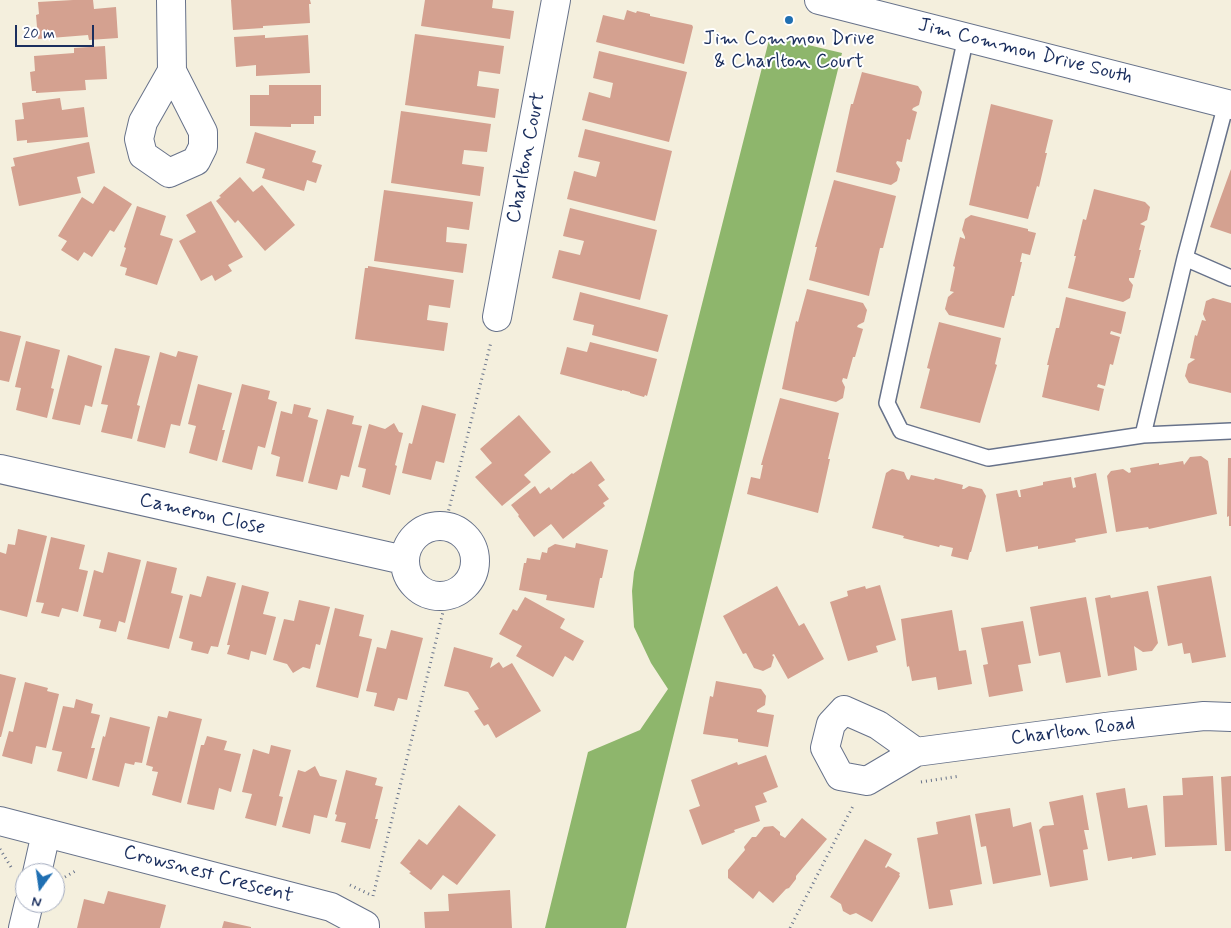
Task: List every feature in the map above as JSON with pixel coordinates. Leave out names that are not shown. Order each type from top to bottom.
[{"type":"street","points":[[171,0],[172,71]]},
{"type":"street","name":"Charlton Court","points":[[497,317],[556,0]]},
{"type":"street","name":"Jim Common Drive South","points":[[820,0],[1229,104]]},
{"type":"street","name":"Cameron Close","points":[[0,469],[404,560]]},
{"type":"street","points":[[445,525],[465,535],[472,544],[475,554],[474,571],[466,585],[457,592],[447,596],[436,596],[418,588],[408,576],[404,560],[406,549],[412,538],[422,530],[433,526],[445,525]]},
{"type":"street","name":"Charlton Road","points":[[916,752],[1113,726],[1204,716],[1231,717]]},
{"type":"street","name":"Crowsnest Crescent","points":[[0,821],[331,908],[365,925],[365,928]]},
{"type":"street","points":[[30,863],[46,833]]},
{"type":"street","points":[[23,928],[27,913]]},
{"type":"lane","points":[[966,37],[887,403],[901,431],[988,458],[1143,435],[1231,431]]},
{"type":"lane","points":[[1143,435],[1185,258],[1229,104]]},
{"type":"lane","points":[[1185,258],[1231,278]]},
{"type":"path","points":[[445,525],[497,317]]},
{"type":"path","points":[[374,896],[447,596]]},
{"type":"path","points":[[790,928],[854,805]]},
{"type":"path","points":[[0,849],[15,864]]},
{"type":"green space","points":[[770,36],[842,53],[626,928],[545,928],[588,752],[640,730],[668,689],[651,663],[634,627],[632,591],[634,572]]},
{"type":"building","points":[[93,0],[94,9],[116,7],[118,38],[89,40],[88,35],[38,39],[36,15],[39,14],[38,2]]},
{"type":"building","points":[[231,0],[310,0],[310,23],[233,30]]},
{"type":"building","points":[[425,0],[493,0],[492,8],[514,11],[510,39],[421,26]]},
{"type":"building","points":[[627,10],[692,25],[684,64],[596,42],[603,15],[624,20]]},
{"type":"building","points":[[415,34],[504,46],[500,74],[479,71],[477,86],[499,89],[495,118],[405,105]]},
{"type":"building","points":[[265,35],[265,38],[308,35],[310,73],[256,76],[256,65],[236,67],[234,37]]},
{"type":"building","points":[[105,46],[107,79],[85,80],[86,90],[36,93],[36,91],[32,91],[30,72],[35,71],[34,56],[74,53],[74,48]]},
{"type":"building","points":[[599,51],[687,72],[669,142],[582,120],[589,92],[610,98],[613,83],[593,78]]},
{"type":"building","points":[[862,72],[918,86],[922,92],[919,105],[912,110],[917,112],[910,140],[907,139],[902,162],[897,161],[896,163],[900,169],[897,181],[891,185],[836,172],[851,104],[853,104]]},
{"type":"building","points":[[269,85],[321,85],[321,116],[314,116],[314,124],[291,124],[291,127],[250,126],[250,95],[269,95]]},
{"type":"building","points":[[60,98],[62,110],[84,107],[88,137],[27,143],[27,140],[17,141],[15,120],[24,119],[22,103]]},
{"type":"building","points":[[991,104],[1053,120],[1039,187],[1037,186],[1028,219],[969,205]]},
{"type":"building","points":[[401,111],[491,124],[487,152],[464,150],[462,164],[484,167],[480,196],[391,183]]},
{"type":"building","points":[[585,129],[672,151],[655,221],[567,199],[574,171],[596,177],[600,162],[578,157]]},
{"type":"building","points":[[255,132],[316,151],[312,162],[322,165],[316,183],[307,180],[304,191],[262,178],[265,169],[246,163]]},
{"type":"building","points":[[89,142],[95,173],[77,177],[81,193],[19,206],[11,167],[15,166],[13,158]]},
{"type":"building","points":[[1231,169],[1231,234],[1210,227]]},
{"type":"building","points":[[240,177],[253,192],[262,185],[295,225],[265,251],[238,220],[235,223],[216,201]]},
{"type":"building","points":[[834,180],[896,196],[883,248],[880,248],[869,296],[809,280],[817,247],[815,247]]},
{"type":"building","points":[[104,186],[132,204],[114,232],[110,230],[92,257],[84,252],[78,261],[61,250],[67,241],[58,236],[82,197],[93,204]]},
{"type":"building","points":[[1094,189],[1145,202],[1150,207],[1147,220],[1140,224],[1145,226],[1134,278],[1129,278],[1133,285],[1130,298],[1123,302],[1068,288],[1083,219],[1086,220]]},
{"type":"building","points":[[384,190],[473,202],[469,230],[447,227],[446,242],[467,244],[463,273],[374,261]]},
{"type":"building","points":[[211,201],[243,257],[228,265],[232,271],[215,281],[212,275],[201,281],[179,241],[196,232],[186,215]]},
{"type":"building","points":[[137,206],[166,216],[160,235],[173,239],[157,285],[125,275],[127,268],[120,266]]},
{"type":"building","points":[[570,208],[657,230],[640,300],[552,278],[559,250],[580,255],[584,241],[563,236]]},
{"type":"building","points":[[971,215],[1028,229],[1028,231],[1036,233],[1030,255],[1022,253],[1020,262],[1022,262],[1014,296],[1012,296],[1004,328],[949,315],[945,309],[948,297],[954,292],[950,291],[955,267],[953,266],[960,237],[965,239],[962,230],[965,219]]},
{"type":"building","points":[[368,266],[454,280],[450,308],[429,305],[427,320],[448,323],[444,351],[355,339],[365,268],[368,268]]},
{"type":"building","points":[[807,289],[863,303],[867,310],[864,322],[857,327],[863,329],[855,357],[853,357],[847,379],[843,378],[842,381],[845,387],[843,398],[836,402],[782,389],[796,321],[798,322]]},
{"type":"building","points":[[580,292],[668,315],[658,352],[592,335],[594,325],[573,320]]},
{"type":"building","points":[[1066,297],[1126,312],[1121,334],[1111,331],[1110,334],[1120,337],[1113,365],[1110,364],[1105,386],[1098,384],[1097,387],[1104,389],[1099,411],[1042,397],[1049,365],[1047,365],[1056,328],[1059,328]]},
{"type":"building","points":[[1213,298],[1231,303],[1231,393],[1189,383],[1185,376],[1188,364],[1195,359],[1190,358],[1195,335],[1197,336],[1202,320],[1206,321],[1203,314],[1206,301]]},
{"type":"building","points":[[939,322],[1001,338],[995,364],[997,365],[980,423],[920,408],[930,369],[927,368]]},
{"type":"building","points":[[0,331],[21,336],[9,382],[0,380]]},
{"type":"building","points":[[26,341],[60,350],[51,388],[54,389],[47,418],[16,410],[21,388],[15,387]]},
{"type":"building","points":[[590,342],[657,359],[647,396],[645,395],[644,397],[560,374],[567,347],[587,352]]},
{"type":"building","points":[[115,348],[150,356],[137,405],[140,406],[132,439],[101,432],[108,405],[101,404]]},
{"type":"building","points":[[178,351],[198,356],[180,426],[171,424],[165,448],[137,441],[160,352],[176,357]]},
{"type":"building","points":[[68,355],[102,366],[92,407],[85,405],[80,425],[52,419]]},
{"type":"building","points":[[198,384],[232,393],[222,430],[225,430],[217,461],[189,453],[196,426],[188,424]]},
{"type":"building","points":[[242,384],[270,391],[268,399],[277,402],[265,448],[258,446],[252,470],[222,462]]},
{"type":"building","points":[[780,398],[839,413],[818,513],[747,494],[751,477],[760,479],[763,465],[761,465]]},
{"type":"building","points":[[294,404],[311,408],[308,417],[318,420],[303,482],[276,476],[280,457],[271,454],[281,411],[292,414]]},
{"type":"building","points":[[422,405],[456,414],[444,463],[436,461],[431,480],[402,473],[409,443],[412,444]]},
{"type":"building","points":[[327,409],[354,416],[352,424],[362,426],[349,477],[341,475],[337,490],[308,483]]},
{"type":"building","points":[[519,415],[551,452],[524,475],[531,482],[502,506],[475,477],[492,463],[480,449]]},
{"type":"building","points":[[394,423],[399,432],[403,433],[390,495],[362,487],[366,469],[358,467],[369,424],[385,429]]},
{"type":"building","points":[[1201,456],[1208,461],[1217,514],[1149,529],[1148,527],[1116,532],[1107,476],[1111,471],[1123,469],[1129,473],[1131,472],[1130,468],[1183,461],[1184,465],[1190,457]]},
{"type":"building","points":[[1228,458],[1231,458],[1231,526],[1229,526],[1229,516],[1227,517]]},
{"type":"building","points":[[591,461],[605,480],[598,485],[609,499],[603,503],[605,506],[563,539],[551,524],[534,537],[511,505],[535,486],[540,494],[549,487],[551,490]]},
{"type":"building","points":[[892,469],[904,472],[909,480],[911,475],[934,480],[935,478],[963,485],[962,489],[969,486],[982,489],[986,496],[968,560],[951,556],[953,548],[940,545],[939,547],[872,528],[886,473]]},
{"type":"building","points":[[1096,473],[1107,533],[1075,539],[1076,542],[1038,549],[1038,546],[1006,552],[996,494],[1017,490],[1019,497],[1021,497],[1020,490],[1043,485],[1043,482],[1071,477],[1073,488],[1076,487],[1074,478]]},
{"type":"building","points":[[18,529],[47,536],[27,617],[0,610],[0,552],[6,554],[8,544],[15,545]]},
{"type":"building","points":[[51,537],[85,545],[79,569],[88,571],[78,612],[62,608],[59,617],[41,613],[44,603],[36,602]]},
{"type":"building","points":[[576,543],[608,550],[594,608],[546,600],[547,595],[519,590],[524,563],[526,563],[527,558],[540,560],[542,552],[547,553],[548,548],[555,544],[575,548]]},
{"type":"building","points":[[108,552],[141,560],[125,623],[119,621],[116,632],[99,628],[101,620],[83,616],[94,570],[103,573]]},
{"type":"building","points":[[147,561],[177,568],[171,593],[183,596],[169,649],[127,639]]},
{"type":"building","points":[[207,576],[236,583],[218,647],[211,646],[208,654],[191,650],[193,642],[179,638],[190,594],[201,597]]},
{"type":"building","points":[[1211,576],[1226,657],[1192,663],[1190,653],[1184,654],[1182,643],[1168,646],[1157,586]]},
{"type":"building","points":[[242,585],[269,592],[263,614],[276,617],[266,655],[251,651],[249,660],[227,654],[230,645],[227,645]]},
{"type":"building","points":[[880,585],[896,640],[876,646],[878,652],[848,661],[830,602],[848,596],[847,591],[865,586],[866,589]]},
{"type":"building","points":[[777,586],[799,626],[804,623],[824,659],[788,679],[774,654],[772,655],[774,657],[771,667],[763,671],[754,668],[746,653],[743,654],[723,616]]},
{"type":"building","points":[[1148,591],[1158,643],[1152,651],[1143,652],[1134,646],[1137,670],[1108,676],[1095,598],[1110,595],[1111,598]]},
{"type":"building","points":[[525,597],[565,619],[560,628],[584,641],[573,661],[565,656],[553,677],[516,656],[522,646],[499,634],[513,609],[517,611]]},
{"type":"building","points":[[1086,597],[1101,677],[1066,683],[1060,652],[1039,656],[1030,607]]},
{"type":"building","points":[[299,600],[330,607],[320,645],[316,644],[310,669],[303,667],[293,673],[287,664],[273,660],[284,619],[294,621]]},
{"type":"building","points":[[335,608],[364,615],[359,636],[372,639],[358,698],[316,687]]},
{"type":"building","points":[[952,610],[959,651],[966,650],[972,684],[938,690],[936,677],[912,681],[909,666],[907,667],[901,619]]},
{"type":"building","points":[[1023,621],[1031,663],[1018,665],[1023,691],[989,697],[983,665],[988,664],[981,628]]},
{"type":"building","points":[[391,630],[423,638],[407,700],[398,698],[394,711],[374,706],[377,693],[366,691],[377,647],[386,649]]},
{"type":"building","points":[[454,647],[493,658],[490,668],[499,662],[503,668],[512,663],[541,711],[496,738],[488,724],[484,726],[474,711],[479,709],[468,692],[444,686]]},
{"type":"building","points":[[0,674],[16,678],[1,737],[0,737]]},
{"type":"building","points":[[716,681],[761,689],[766,696],[765,705],[757,710],[757,712],[774,715],[768,747],[738,742],[738,739],[703,734],[710,696],[713,697]]},
{"type":"building","points":[[25,682],[48,688],[47,691],[59,694],[46,748],[36,746],[32,764],[2,756],[9,731],[13,732]]},
{"type":"building","points":[[76,699],[93,704],[91,713],[100,715],[91,748],[95,748],[87,779],[57,771],[62,752],[52,750],[63,706],[74,708]]},
{"type":"building","points":[[169,711],[202,719],[181,803],[152,795],[158,772],[152,771],[153,767],[146,765],[158,716],[167,718]]},
{"type":"building","points":[[110,717],[150,727],[142,763],[135,762],[134,765],[125,763],[119,787],[92,780],[103,736],[105,737]]},
{"type":"building","points":[[207,736],[227,741],[224,750],[241,754],[231,792],[219,788],[214,810],[187,804],[201,745],[204,745]]},
{"type":"building","points":[[271,745],[291,750],[279,796],[283,797],[276,826],[245,818],[252,794],[242,792],[253,749],[269,754]]},
{"type":"building","points":[[766,755],[778,787],[763,793],[767,802],[755,806],[760,821],[734,830],[735,832],[702,845],[689,810],[700,806],[691,780],[737,762],[738,765]]},
{"type":"building","points":[[315,766],[320,776],[337,780],[327,818],[314,815],[310,834],[282,827],[298,770],[305,772]]},
{"type":"building","points":[[346,770],[377,778],[375,785],[383,787],[375,819],[378,819],[370,849],[341,842],[346,823],[335,821],[337,815],[335,814]]},
{"type":"building","points":[[1213,776],[1217,845],[1165,847],[1163,796],[1183,795],[1182,778]]},
{"type":"building","points":[[1231,776],[1231,851],[1225,851],[1221,777]]},
{"type":"building","points":[[1125,788],[1128,808],[1147,805],[1156,855],[1108,861],[1096,793]]},
{"type":"building","points":[[1083,795],[1089,830],[1084,830],[1088,849],[1083,850],[1088,880],[1050,887],[1039,830],[1043,826],[1054,825],[1049,802]]},
{"type":"building","points":[[459,805],[496,835],[457,885],[443,875],[431,890],[409,873],[411,872],[400,863],[419,839],[427,845]]},
{"type":"building","points":[[1010,808],[1013,827],[1031,822],[1041,875],[993,884],[986,846],[981,847],[975,814]]},
{"type":"building","points":[[970,815],[982,884],[950,890],[953,905],[929,909],[917,838],[938,834],[936,822]]},
{"type":"building","points":[[802,818],[827,839],[796,876],[796,879],[789,888],[773,903],[759,891],[753,899],[728,878],[728,870],[745,850],[744,847],[764,827],[773,826],[785,838]]},
{"type":"building","points":[[865,839],[892,854],[885,867],[888,866],[900,873],[872,922],[856,913],[850,915],[843,911],[841,904],[830,897]]},
{"type":"building","points":[[510,890],[512,928],[425,928],[424,912],[449,911],[448,894]]},
{"type":"building","points":[[108,891],[166,905],[160,928],[77,928],[84,899],[104,904]]},
{"type":"building","points":[[224,921],[251,927],[251,928],[222,928]]},
{"type":"place","name":"Jim Common Drive & Charlton Court","points":[[789,20]]}]
